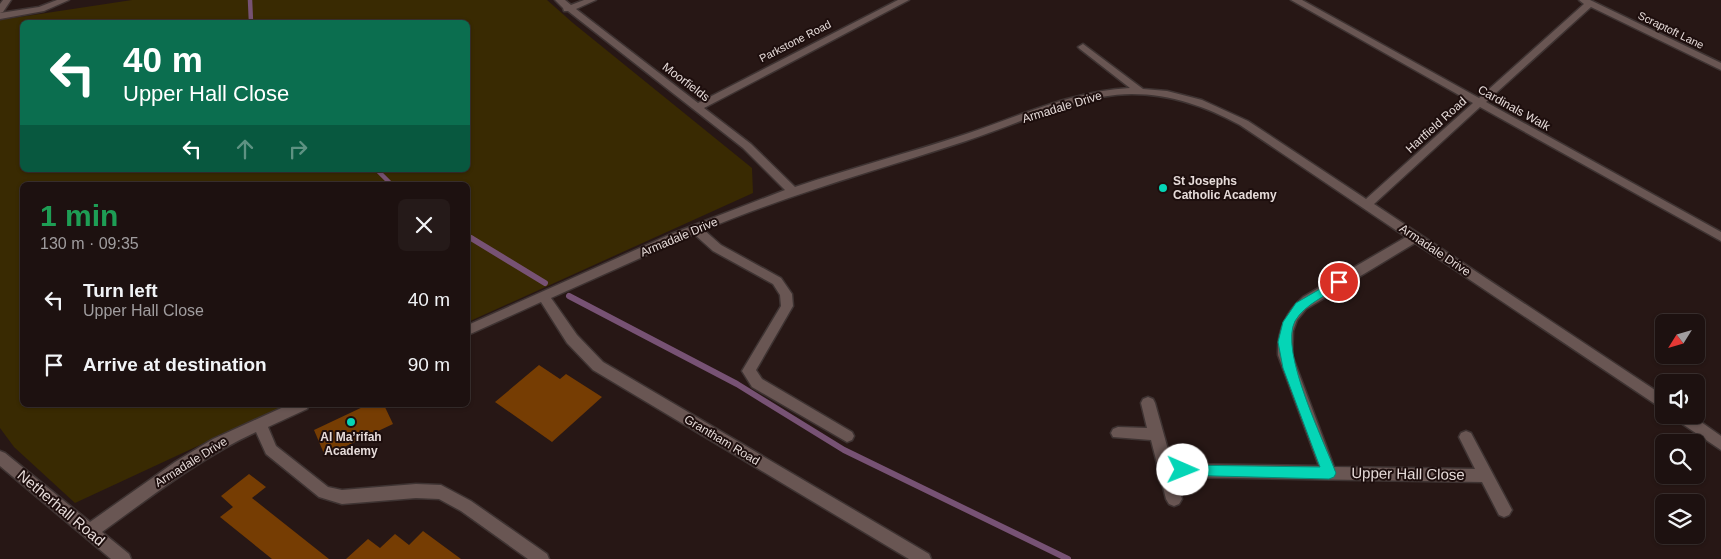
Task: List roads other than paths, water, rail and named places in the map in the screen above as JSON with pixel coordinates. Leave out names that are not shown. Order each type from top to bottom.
[{"type":"street","points":[[0,10],[7,0]]},
{"type":"street","points":[[0,16],[40,9],[65,0]]},
{"type":"street","name":"Moorfields","points":[[559,0],[747,146],[792,191]]},
{"type":"street","points":[[568,8],[592,0]]},
{"type":"street","name":"Parkstone Road","points":[[698,107],[905,0]]},
{"type":"street","name":"Cardinals Walk","points":[[1295,0],[1721,237]]},
{"type":"street","name":"Hartfield Road","points":[[1366,205],[1587,2]]},
{"type":"street","name":"Scraptoft Lane","points":[[1587,2],[1721,66]]},
{"type":"street","points":[[1083,47],[1141,92]]},
{"type":"street","name":"Armadale Drive","points":[[470,329],[696,229],[792,191],[963,139],[1082,98],[1116,92],[1141,92],[1182,97],[1230,115],[1416,237],[1655,398]]},
{"type":"street","points":[[696,229],[717,248],[777,281],[786,294],[787,306],[751,365],[752,377],[757,383],[848,436]]},
{"type":"street","points":[[1329,473],[1285,355],[1284,342],[1289,322],[1300,306],[1308,300],[1416,237]]},
{"type":"street","name":"Grantham Road","points":[[543,296],[572,340],[598,366],[900,553],[923,559]]},
{"type":"street","points":[[1148,403],[1174,499]]},
{"type":"street","name":"Armadale Drive","points":[[88,532],[180,466],[218,443],[297,407]]},
{"type":"street","points":[[259,424],[271,450],[324,492],[342,497],[416,490],[441,492],[466,506],[541,559]]},
{"type":"street","points":[[1693,424],[1721,444]]},
{"type":"street","points":[[1118,433],[1156,434]]},
{"type":"street","points":[[1466,437],[1504,510]]},
{"type":"street","name":"Netherhall Road","points":[[0,457],[88,532],[123,559]]},
{"type":"street","name":"Upper Hall Close","points":[[1166,470],[1486,476]]},
{"type":"waterway","points":[[250,0],[251,20]]},
{"type":"waterway","points":[[379,172],[389,182]]},
{"type":"waterway","points":[[471,238],[545,283]]},
{"type":"waterway","points":[[569,296],[737,384],[844,450],[1068,559]]},
{"type":"place","name":"St Josephs Catholic Academy","points":[[1163,188]]},
{"type":"place","name":"Al Ma’rifah Academy","points":[[351,422]]}]
